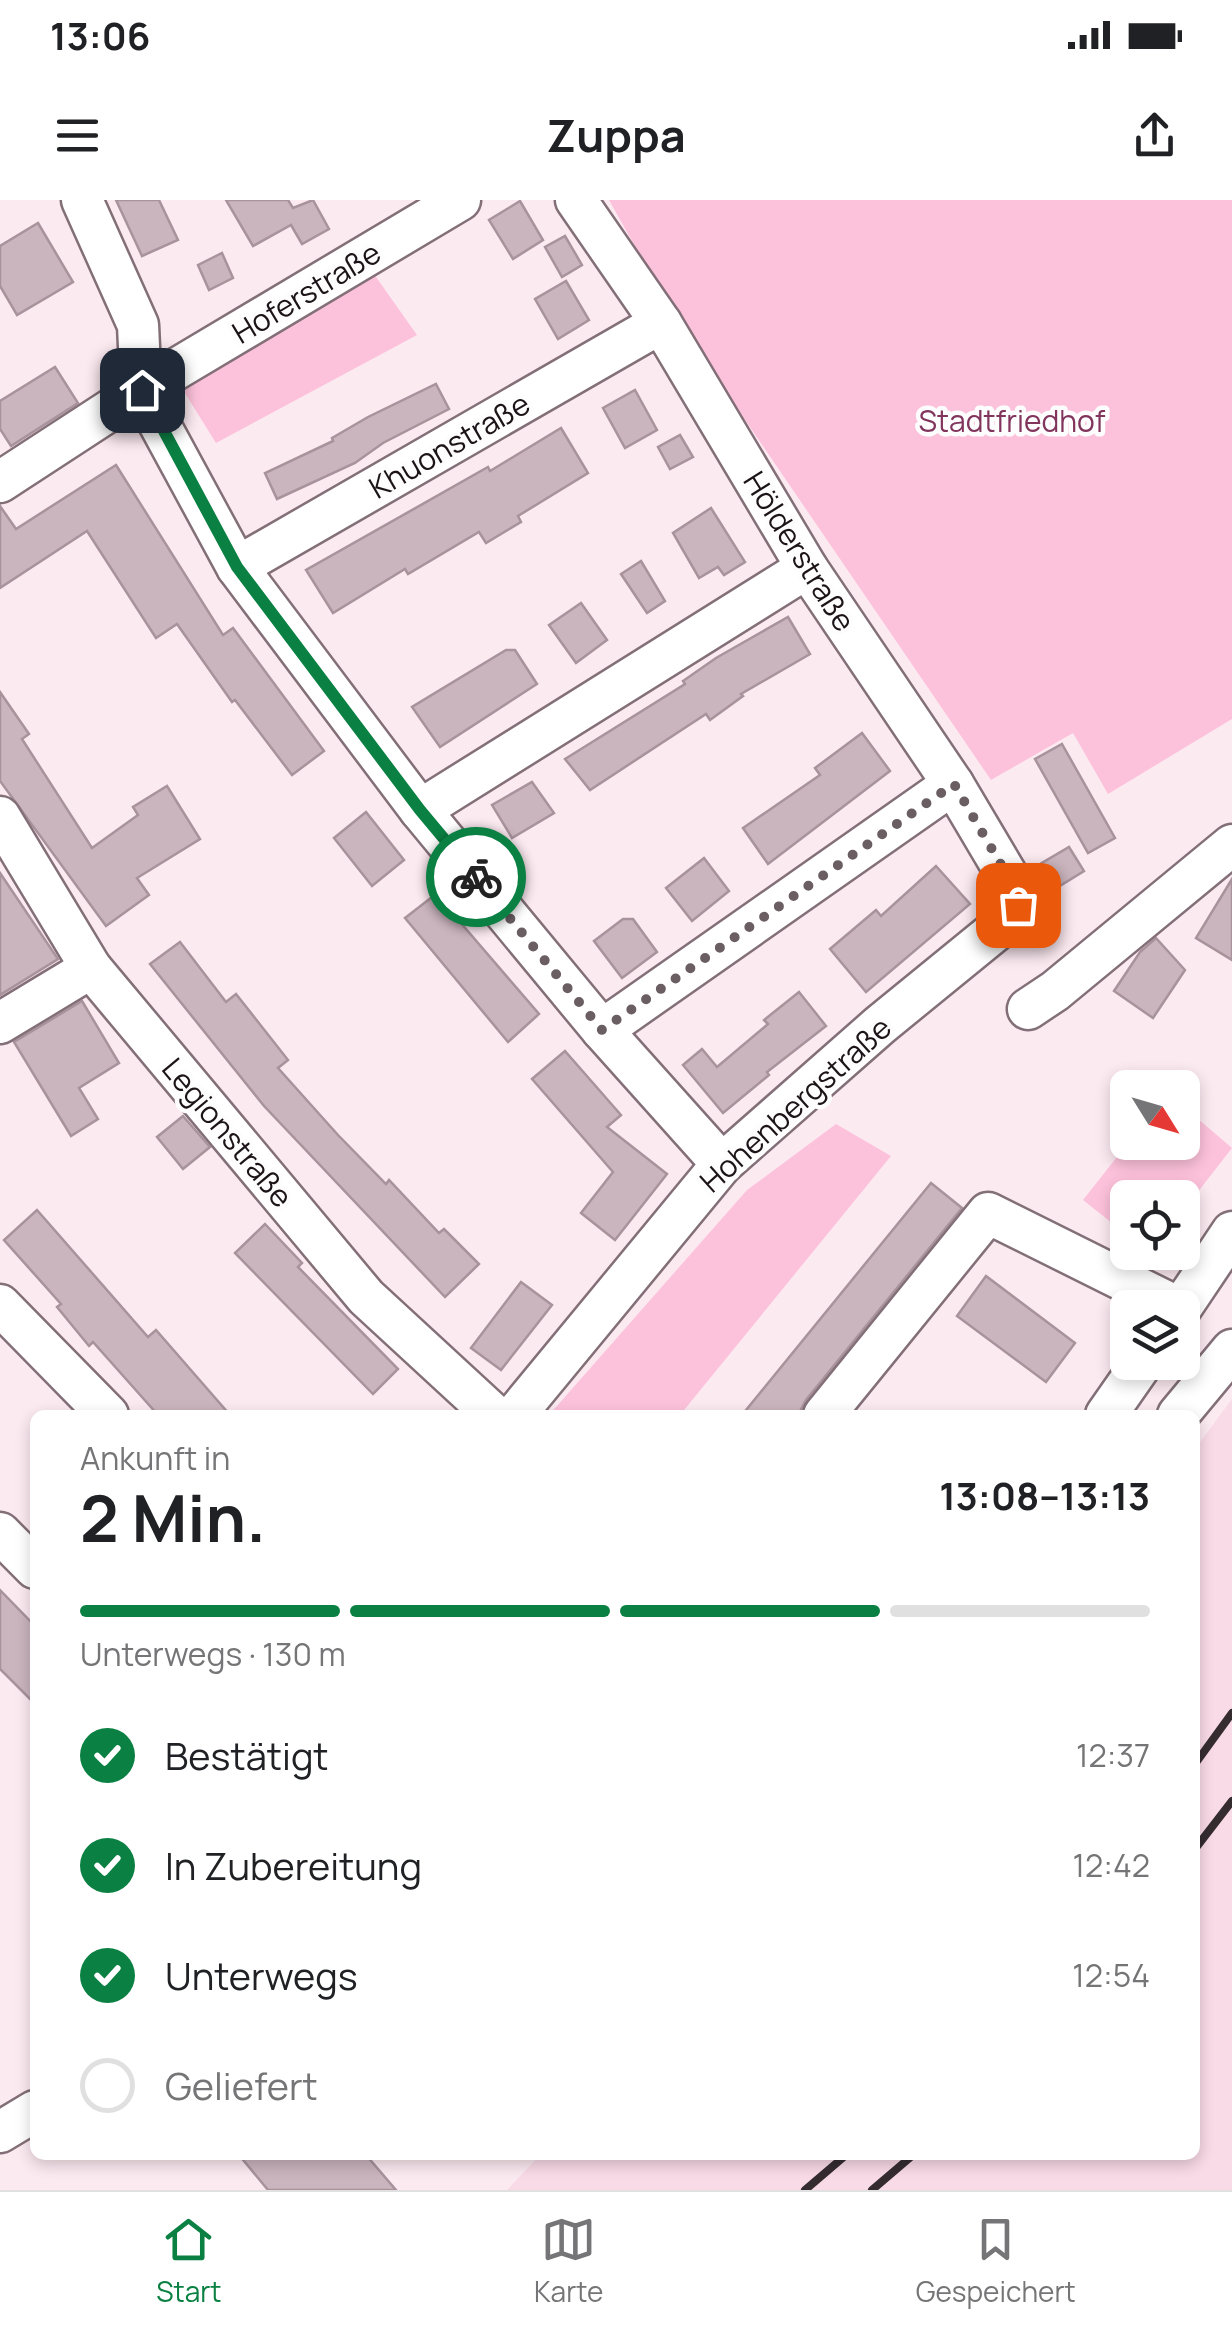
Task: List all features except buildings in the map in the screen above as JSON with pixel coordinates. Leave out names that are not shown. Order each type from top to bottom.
[{"type":"street","points":[[82,200],[138,326],[142,390],[237,567],[420,810],[602,1030],[722,1164]]},
{"type":"street","name":"Hoferstraße","points":[[0,482],[142,390],[460,200]]},
{"type":"street","name":"Hölderstraße","points":[[576,200],[662,323],[807,568],[954,784],[1014,887],[1018,905]]},
{"type":"street","name":"Khuonstraße","points":[[237,567],[662,323]]},
{"type":"street","points":[[420,810],[807,568]]},
{"type":"street","points":[[602,1030],[954,784]]},
{"type":"street","name":"Legionstraße","points":[[0,817],[90,968],[366,1297],[489,1410]]},
{"type":"street","points":[[1028,1009],[1232,845]]},
{"type":"street","name":"Hohenbergstraße","points":[[518,1410],[722,1164],[880,1025],[1005,923],[1018,905]]},
{"type":"street","points":[[0,1023],[90,968]]},
{"type":"street","points":[[828,1410],[988,1212],[1144,1290]]},
{"type":"street","points":[[1192,1290],[1232,1232]]},
{"type":"street","points":[[0,1305],[103,1410]]},
{"type":"street","points":[[1182,1410],[1232,1350]]},
{"type":"street","points":[[1109,1410],[1130,1380]]},
{"type":"street","points":[[0,1533],[30,1563]]},
{"type":"street","points":[[0,2132],[30,2114]]},
{"type":"shaded area","points":[[1232,1399],[1232,2190],[507,2190],[535,2160],[1200,2160],[1200,1442]]},
{"type":"green space","name":"Stadtfriedhof","points":[[609,200],[1232,200],[1232,719],[1108,794],[1073,733],[991,780],[674,316]]},
{"type":"green space","points":[[364,260],[417,335],[216,443],[183,390],[184,371]]},
{"type":"green space","points":[[1200,1121],[1232,1148],[1200,1189],[1200,1180],[1110,1180],[1110,1221],[1083,1200],[1115,1160],[1200,1160]]},
{"type":"green space","points":[[836,1124],[891,1156],[684,1410],[553,1410],[747,1190]]},
{"type":"railway","points":[[1200,1757],[1232,1713]]},
{"type":"railway","points":[[1200,1843],[1232,1801]]},
{"type":"railway","points":[[805,2190],[840,2160]]},
{"type":"railway","points":[[872,2190],[907,2160]]},
{"type":"way so far","points":[[476,877],[602,1030],[954,784],[1014,887],[1018,905]]},
{"type":"route","points":[[142,390],[237,567],[420,810],[476,877]]}]
